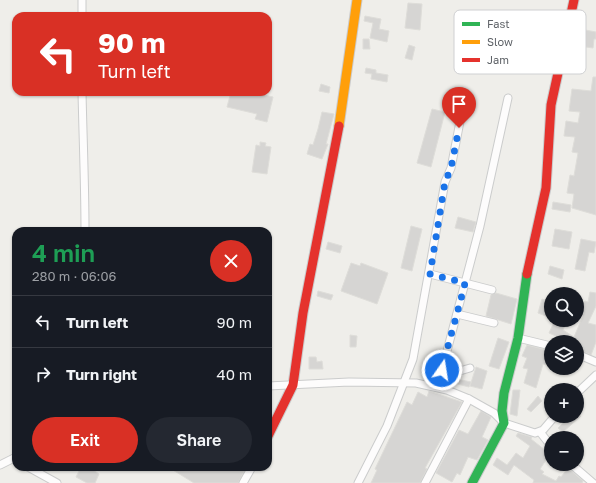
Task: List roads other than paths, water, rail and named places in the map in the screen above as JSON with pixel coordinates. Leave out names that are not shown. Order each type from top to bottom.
[{"type":"street","points":[[82,0],[82,12]]},
{"type":"street","points":[[272,428],[293,385],[303,313],[336,143],[347,58],[357,0]]},
{"type":"street","points":[[572,10],[574,0]]},
{"type":"street","points":[[472,483],[504,423],[502,411],[504,393],[518,338],[529,259],[546,188],[550,105],[557,74]]},
{"type":"street","points":[[82,96],[85,164],[83,196],[85,227]]},
{"type":"street","points":[[470,368],[452,373],[442,370],[480,226],[508,98]]},
{"type":"street","points":[[358,483],[387,426],[414,359],[445,182],[451,168],[464,101]]},
{"type":"street","points":[[430,274],[492,290]]},
{"type":"street","points":[[457,314],[494,323]]},
{"type":"street","points":[[518,338],[544,344]]},
{"type":"street","points":[[584,357],[596,362]]},
{"type":"street","points":[[584,386],[596,375]]},
{"type":"street","points":[[272,386],[349,382],[404,383],[447,390],[469,399],[494,413],[504,423],[530,432],[540,432],[549,423]]},
{"type":"street","points":[[425,483],[469,399]]},
{"type":"street","points":[[540,432],[544,437]]},
{"type":"street","points":[[0,465],[12,460]]},
{"type":"street","points":[[35,471],[56,483]]},
{"type":"street","points":[[243,483],[250,471]]},
{"type":"street","points":[[579,471],[593,483]]}]
